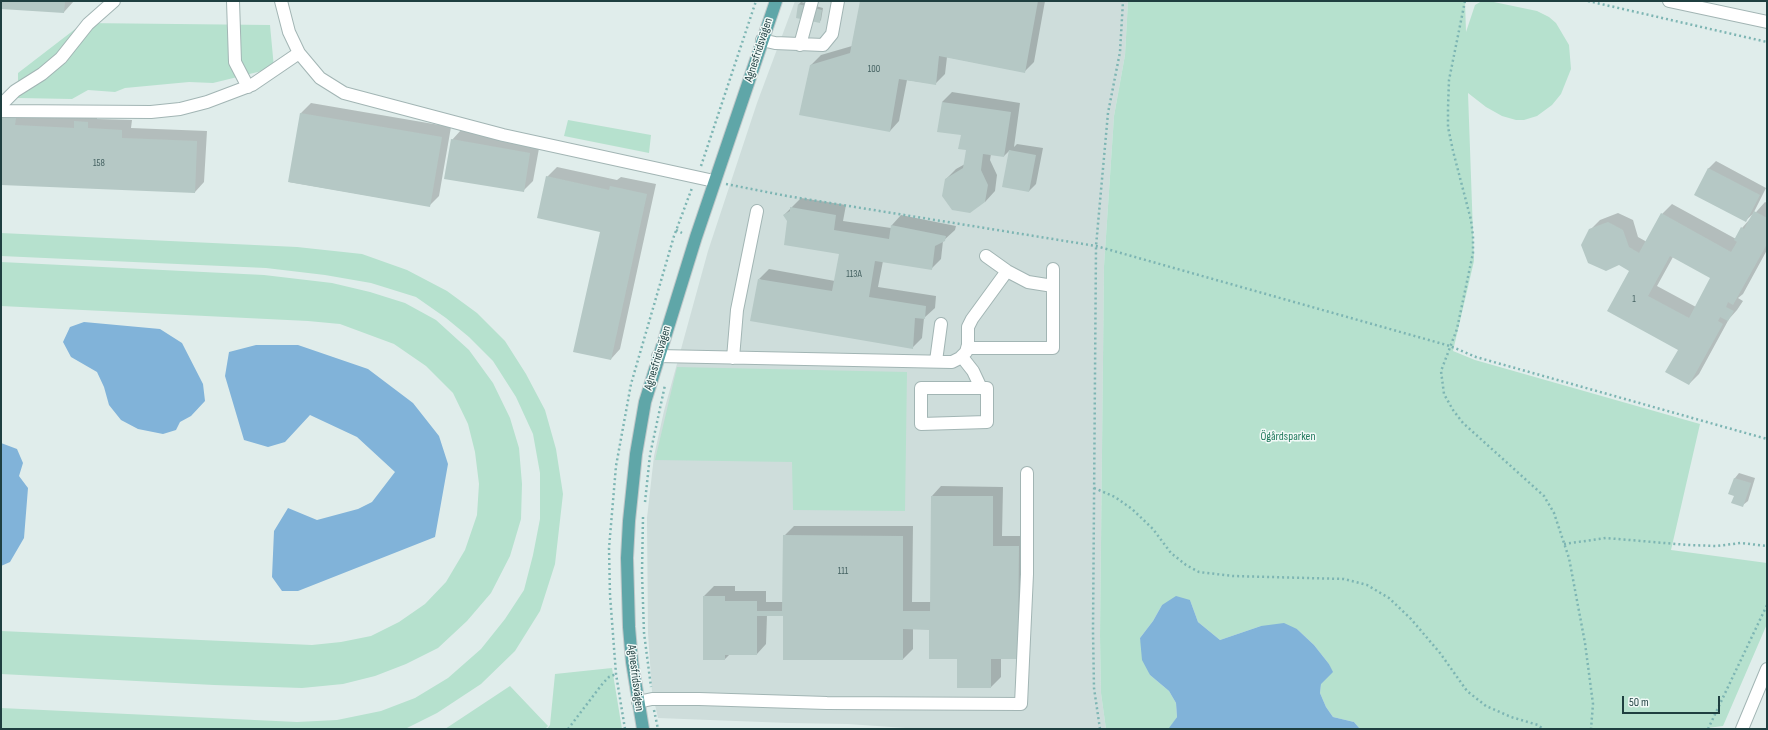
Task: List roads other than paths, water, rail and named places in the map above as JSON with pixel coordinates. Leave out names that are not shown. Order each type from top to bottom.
[{"type":"main road","name":"Agnesfridsvägen","points":[[643,729],[638,702],[629,627],[627,558],[628,521],[636,454],[645,402],[658,356],[714,181],[776,1]]},
{"type":"street","points":[[1,105],[15,91],[42,74],[61,58],[88,24],[114,1]]},
{"type":"street","points":[[233,1],[235,62],[248,87]]},
{"type":"street","points":[[281,1],[289,32],[299,53],[320,78],[344,93],[503,134],[714,181]]},
{"type":"street","points":[[800,45],[812,1]]},
{"type":"street","points":[[762,40],[775,43],[823,45],[832,34],[838,1]]},
{"type":"street","points":[[1669,1],[1767,22]]},
{"type":"street","points":[[1,111],[151,112],[180,109],[207,102],[248,87],[299,53]]},
{"type":"street","points":[[733,358],[737,310],[757,211]]},
{"type":"street","points":[[986,256],[1007,271],[1028,282],[1053,286]]},
{"type":"street","points":[[658,356],[952,362],[964,353],[1053,348],[1052,269]]},
{"type":"street","points":[[981,388],[964,353],[968,328],[972,319],[1007,271]]},
{"type":"street","points":[[936,361],[941,324]]},
{"type":"street","points":[[921,388],[981,388],[987,388],[987,422],[921,424],[921,388]]},
{"type":"street","points":[[638,702],[652,699],[1021,704],[1027,574],[1027,473]]},
{"type":"street","points":[[1742,729],[1767,669]]},
{"type":"water","points":[[84,322],[160,329],[182,343],[203,384],[205,401],[191,416],[180,422],[176,430],[163,434],[138,429],[121,420],[109,405],[104,387],[97,372],[71,357],[63,342],[70,327]]},
{"type":"water","points":[[256,345],[298,345],[368,369],[413,403],[439,436],[448,464],[435,537],[298,591],[282,591],[272,577],[274,531],[288,508],[317,520],[358,509],[372,502],[395,472],[357,437],[310,415],[285,442],[268,447],[244,440],[225,376],[229,352]]},
{"type":"water","points":[[1,443],[17,449],[23,463],[19,476],[28,488],[24,538],[10,562],[1,566]]},
{"type":"water","points":[[1176,596],[1190,600],[1198,622],[1220,640],[1261,626],[1284,623],[1297,629],[1314,645],[1329,664],[1333,672],[1321,684],[1320,693],[1326,707],[1333,717],[1354,722],[1360,729],[1169,728],[1177,717],[1176,703],[1169,691],[1150,675],[1142,660],[1140,638],[1153,621],[1162,605]]},
{"type":"park label","name":"Ögårdsparken","points":[[1288,437]]}]
